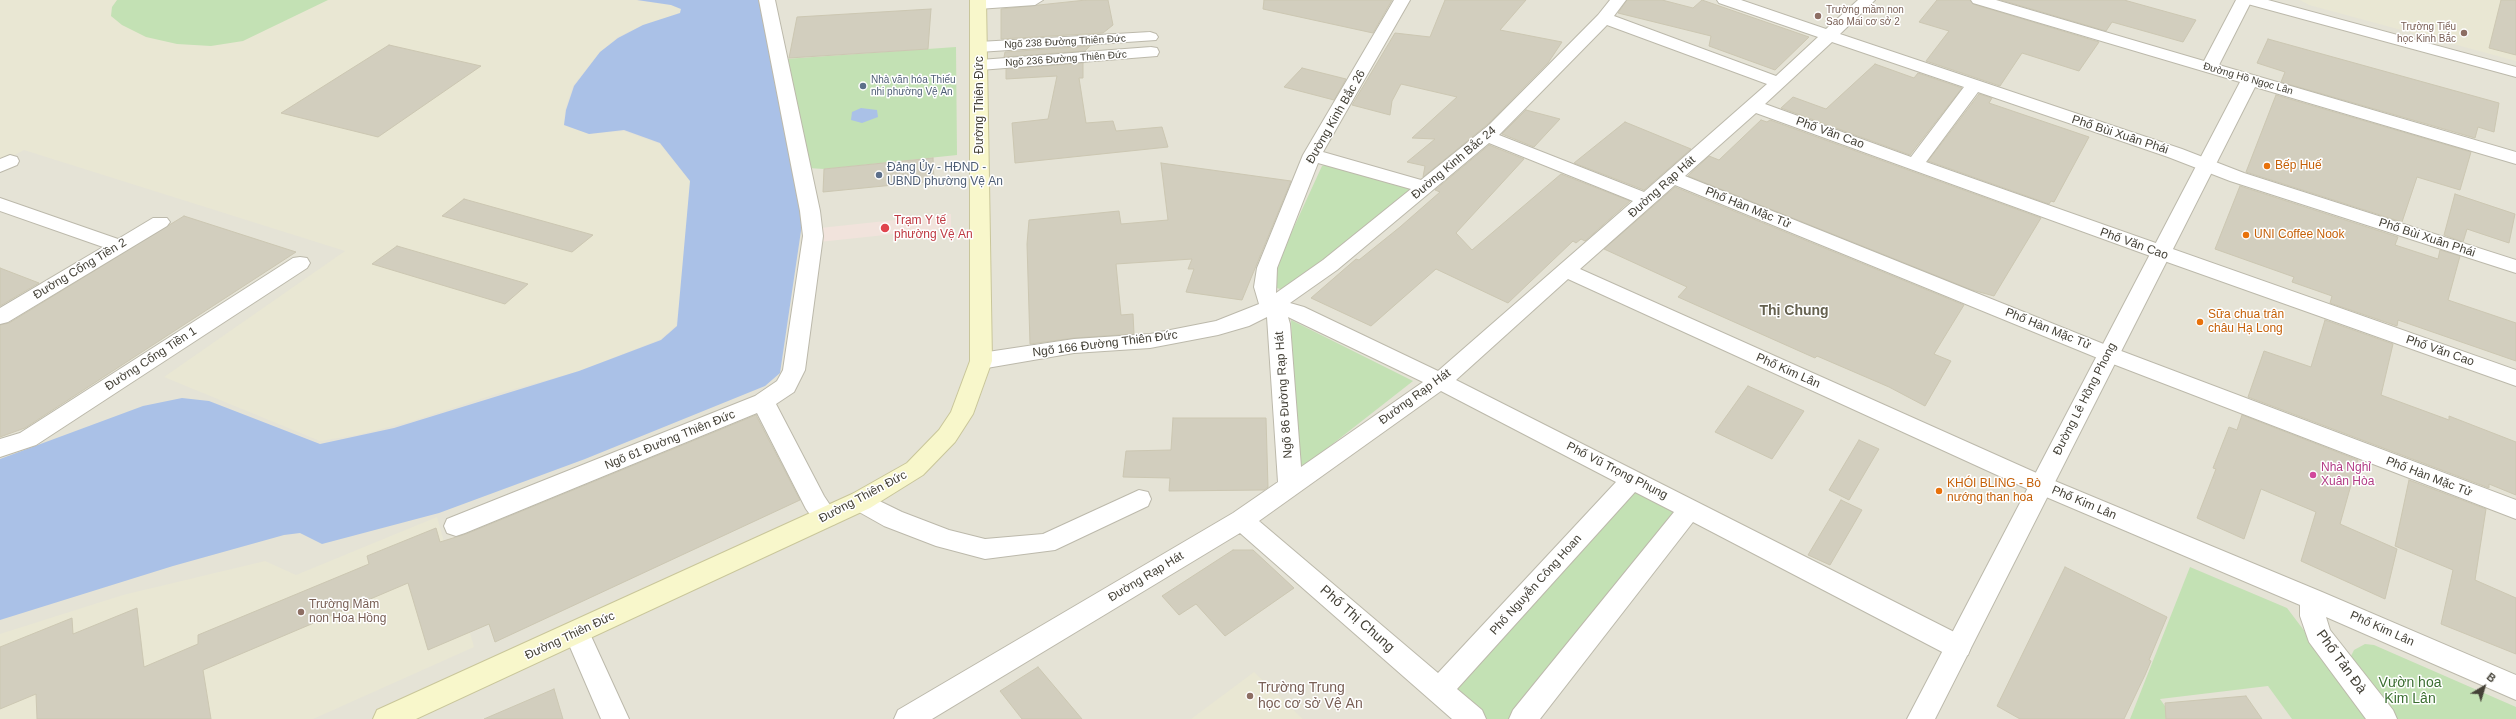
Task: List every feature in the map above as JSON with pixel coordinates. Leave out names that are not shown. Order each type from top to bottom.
[{"type":"main road","name":"Đường Thiên Đức","points":[[387,719],[577,633],[861,501],[915,469],[948,436],[962,414],[980,361],[978,2]]},
{"type":"street","name":"Ngõ 61 Đường Thiên Đức","points":[[456,526],[763,402],[786,386],[794,370],[813,236],[810,211],[767,0]]},
{"type":"street","points":[[978,2],[1035,0]]},
{"type":"street","name":"Đường Kinh Bắc 26","points":[[1272,306],[1266,297],[1264,287],[1267,268],[1312,154],[1372,55],[1402,0]]},
{"type":"street","name":"Đường Kinh Bắc 24","points":[[1272,306],[1330,265],[1487,136],[1604,18],[1618,0]]},
{"type":"street","name":"Phố Bùi Xuân Phái","points":[[1724,0],[2207,166],[2516,267]]},
{"type":"street","name":"Đường Rạp Hát","points":[[908,719],[1242,520],[1440,381],[1754,106],[1777,82],[1830,36],[1867,0]]},
{"type":"street","name":"Đường Hồ Ngọc Lân","points":[[1979,0],[2516,158]]},
{"type":"street","points":[[2209,68],[2244,0]]},
{"type":"street","points":[[2250,0],[2516,72]]},
{"type":"street","points":[[1604,18],[1777,82]]},
{"type":"street","name":"Ngõ 236 Đường Thiên Đức","points":[[979,56],[1151,45]]},
{"type":"street","name":"Đường Lê Hồng Phong","points":[[1921,719],[2250,80]]},
{"type":"street","points":[[1915,164],[1974,86]]},
{"type":"street","name":"Phố Văn Cao","points":[[1754,106],[2160,253],[2516,378]]},
{"type":"street","points":[[1487,136],[1647,200]]},
{"type":"street","points":[[1312,154],[1425,187]]},
{"type":"street","name":"Phố Hàn Mặc Tử","points":[[1672,177],[2108,354],[2516,510]]},
{"type":"street","points":[[0,204],[119,246]]},
{"type":"street","name":"Đường Cổng Tiền 2","points":[[0,316],[160,222]]},
{"type":"street","name":"Đường Cổng Tiền 1","points":[[0,448],[28,439],[300,263]]},
{"type":"street","name":"Phố Kim Lân","points":[[1567,271],[2041,485],[2313,599],[2516,688]]},
{"type":"street","name":"Ngõ 166 Đường Thiên Đức","points":[[980,361],[1074,346],[1150,341],[1218,328],[1241,321],[1272,306]]},
{"type":"street","name":"Phố Vũ Trọng Phụng","points":[[1272,306],[1297,312],[1440,381],[1958,647]]},
{"type":"street","name":"Ngõ 86 Đường Rạp Hát","points":[[1272,306],[1279,324],[1290,486]]},
{"type":"street","points":[[763,402],[815,502],[826,517]]},
{"type":"street","name":"Phố Nguyễn Công Hoan","points":[[1439,690],[1633,479]]},
{"type":"street","points":[[861,501],[893,519],[915,528],[945,539],[985,549],[1046,543],[1139,499]]},
{"type":"street","points":[[1523,719],[1690,509]]},
{"type":"street","name":"Phố Thị Chung","points":[[1242,520],[1472,719]]},
{"type":"street","name":"Phố Tản Đà","points":[[2313,599],[2313,616],[2318,634],[2383,719]]},
{"type":"street","points":[[577,633],[615,719]]},
{"type":"shaded area","points":[[0,0],[2516,0],[2516,719],[0,719]]},
{"type":"shaded area","points":[[0,0],[636,0],[671,5],[680,9],[680,13],[643,25],[618,37],[600,52],[573,86],[565,110],[564,125],[589,134],[624,131],[660,144],[690,181],[681,292],[676,326],[661,339],[579,371],[493,395],[409,422],[357,435],[320,441],[164,377],[345,251],[24,150],[0,163]]},
{"type":"shaded area","name":"Trường Tiểu học Kinh Bắc","points":[[2300,0],[2516,0],[2516,61],[2309,5]]},
{"type":"shaded area","name":"Trạm Y tế phường Vệ An","points":[[951,214],[951,228],[819,242],[820,228]]},
{"type":"shaded area","name":"Trường Mầm non Hoa Hồng","points":[[437,517],[474,647],[313,719],[151,719],[139,623],[150,719],[0,719],[0,634],[123,595],[265,561],[296,575]]},
{"type":"shaded area","name":"Trường Trung học cơ sở Vệ An","points":[[1254,672],[1303,719],[1191,719]]},
{"type":"green space","points":[[117,0],[328,0],[243,41],[211,46],[177,44],[146,37],[122,25],[111,16],[112,7]]},
{"type":"green space","points":[[956,47],[957,155],[824,169],[808,168],[785,59]]},
{"type":"green space","points":[[1328,164],[1410,188],[1413,191],[1295,286],[1283,290],[1271,286],[1271,277],[1322,166]]},
{"type":"green space","points":[[1291,320],[1413,381],[1298,471]]},
{"type":"green space","points":[[1636,491],[1676,509],[1512,719],[1486,719],[1450,689]]},
{"type":"green space","points":[[2190,567],[2287,608],[2371,719],[2292,719],[2268,686],[2160,699],[2174,719],[2130,719]]},
{"type":"green space","name":"Vườn hoa Kim Lân","points":[[2365,644],[2374,645],[2516,707],[2516,719],[2395,719],[2353,662],[2351,656],[2354,650]]},
{"type":"water","points":[[637,0],[759,0],[793,166],[802,224],[780,373],[765,386],[585,459],[439,513],[322,544],[300,533],[284,535],[173,566],[0,620],[0,459],[143,406],[182,398],[209,401],[320,444],[394,428],[579,371],[661,340],[677,326],[690,181],[660,143],[624,130],[589,134],[564,125],[566,110],[574,86],[600,52],[618,38],[643,25],[680,13],[681,9],[671,5]]},
{"type":"water","points":[[861,108],[877,110],[878,117],[862,123],[851,120],[852,112]]},
{"type":"building","points":[[1086,0],[1108,0],[1113,25],[1103,33],[1001,39],[1001,9]]},
{"type":"building","points":[[1264,0],[1392,0],[1373,33],[1263,9]]},
{"type":"building","points":[[1445,0],[1526,0],[1500,30],[1562,42],[1548,63],[1488,124],[1423,177],[1425,166],[1407,162],[1435,139],[1412,138],[1457,97],[1401,84],[1392,101],[1390,115],[1352,105],[1395,33],[1430,37]]},
{"type":"building","points":[[1627,0],[1662,0],[1693,8],[1702,0],[1809,37],[1775,70],[1709,46],[1711,36],[1618,13]]},
{"type":"building","points":[[1937,0],[1970,0],[1973,4],[2099,42],[2079,71],[2022,53],[2000,86],[1926,61],[1949,31],[1919,22]]},
{"type":"building","points":[[2001,0],[2124,0],[2196,20],[2183,42],[2112,22],[2106,31]]},
{"type":"building","points":[[2501,0],[2516,0],[2516,55],[2489,48]]},
{"type":"building","points":[[931,9],[928,49],[789,58],[797,17]]},
{"type":"building","points":[[2268,39],[2499,103],[2494,132],[2478,127],[2475,138],[2281,82],[2285,72],[2257,63]]},
{"type":"building","points":[[389,45],[481,66],[378,137],[281,113]]},
{"type":"building","points":[[1090,46],[1085,51],[1004,57],[1005,52]]},
{"type":"building","points":[[1083,63],[1083,78],[1079,78],[1086,123],[1113,121],[1116,131],[1162,127],[1168,147],[1015,163],[1012,123],[1048,119],[1057,76],[1006,79],[1006,69]]},
{"type":"building","points":[[1875,64],[1914,78],[1918,73],[1962,88],[1910,155],[1781,108],[1793,97],[1826,109]]},
{"type":"building","points":[[1302,68],[1346,79],[1334,100],[1284,87]]},
{"type":"building","points":[[1979,94],[1992,98],[1989,103],[2089,137],[2054,202],[2051,201],[2049,204],[1928,161]]},
{"type":"building","points":[[2276,95],[2471,152],[2460,190],[2417,177],[2402,222],[2246,172]]},
{"type":"building","points":[[1526,110],[1560,119],[1534,147],[1502,134]]},
{"type":"building","points":[[1761,120],[1767,122],[1770,120],[2041,218],[1994,296],[1972,290],[1688,176],[1709,156],[1719,160]]},
{"type":"building","points":[[1625,122],[1691,149],[1644,190],[1574,163]]},
{"type":"building","points":[[1489,145],[1524,159],[1456,233],[1472,250],[1561,174],[1630,201],[1585,241],[1581,239],[1576,243],[1573,241],[1508,303],[1436,269],[1371,326],[1311,298],[1356,259],[1359,260],[1400,227],[1440,192],[1435,190]]},
{"type":"building","name":"Đảng Ủy - HĐND - UBND phường Vệ An","points":[[933,158],[934,181],[823,192],[824,169]]},
{"type":"building","points":[[1161,163],[1291,181],[1242,300],[1186,292],[1194,269],[1188,269],[1192,259],[1116,264],[1121,315],[1133,314],[1134,334],[1074,338],[1030,344],[1027,244],[1029,220],[1119,211],[1121,224],[1168,220]]},
{"type":"building","points":[[2240,186],[2398,237],[2395,245],[2438,259],[2440,250],[2460,256],[2448,300],[2516,323],[2516,361],[2398,320],[2397,326],[2330,303],[2332,296],[2292,282],[2294,277],[2215,249]]},
{"type":"building","points":[[1675,187],[1964,305],[1934,354],[1951,361],[1925,406],[1889,387],[1817,356],[1815,358],[1678,297],[1687,287],[1604,249]]},
{"type":"building","points":[[2455,194],[2515,214],[2509,243],[2467,229],[2463,242],[2444,235]]},
{"type":"building","points":[[464,199],[593,235],[572,252],[442,216]]},
{"type":"building","points":[[184,216],[296,252],[25,428],[0,437],[0,325],[9,323]]},
{"type":"building","points":[[397,246],[528,284],[505,304],[372,264]]},
{"type":"building","points":[[0,268],[39,283],[0,306]]},
{"type":"building","points":[[2325,320],[2393,344],[2381,395],[2449,420],[2449,416],[2516,442],[2516,495],[2489,484],[2489,488],[2248,397],[2264,351],[2311,367]]},
{"type":"building","points":[[1748,386],[1804,411],[1772,459],[1715,432]]},
{"type":"building","points":[[756,415],[800,500],[495,642],[489,624],[428,650],[408,583],[203,670],[211,719],[37,719],[36,694],[0,709],[0,647],[72,618],[73,634],[137,608],[144,667],[198,644],[198,635],[369,564],[367,556],[436,528],[440,542],[466,534]]},
{"type":"building","points":[[2242,415],[2358,460],[2340,524],[2397,549],[2385,599],[2301,561],[2316,512],[2261,489],[2244,539],[2197,518],[2216,469],[2213,468],[2229,427],[2237,430]]},
{"type":"building","points":[[1173,418],[1266,418],[1268,487],[1264,490],[1169,491],[1170,478],[1123,477],[1126,451],[1171,450]]},
{"type":"building","points":[[1859,440],[1879,449],[1849,500],[1829,490]]},
{"type":"building","points":[[2409,480],[2486,509],[2475,580],[2516,598],[2516,654],[2441,624],[2453,570],[2395,546]]},
{"type":"building","points":[[1841,500],[1862,510],[1830,565],[1808,555]]},
{"type":"building","points":[[1233,550],[1253,550],[1294,588],[1225,636],[1196,604],[1179,615],[1162,596]]},
{"type":"building","points":[[2065,567],[2167,617],[2149,660],[2151,661],[2124,719],[2020,719],[1997,706]]},
{"type":"building","points":[[1038,667],[1082,719],[1022,719],[1000,691]]},
{"type":"building","points":[[554,689],[563,719],[484,719]]},
{"type":"building","points":[[2246,696],[2262,719],[2166,719],[2165,703]]},
{"type":"place","name":"Trường mầm non Sao Mai cơ sở 2","points":[[1818,16]]},
{"type":"place","name":"Trường Tiểu học Kinh Bắc","points":[[2464,33]]},
{"type":"place","name":"Nhà văn hóa Thiếu nhi phường Vệ An","points":[[863,86]]},
{"type":"place","name":"Bếp Huế","points":[[2267,166]]},
{"type":"place","name":"Đảng Ủy - HĐND - UBND phường Vệ An","points":[[879,175]]},
{"type":"place","name":"Trạm Y tế phường Vệ An","points":[[885,228]]},
{"type":"place","name":"UNI Coffee Nook","points":[[2246,235]]},
{"type":"place","name":"Sữa chua trân châu Hạ Long","points":[[2200,322]]},
{"type":"place","name":"Nhà Nghỉ Xuân Hòa","points":[[2313,475]]},
{"type":"place","name":"KHÓI BLING - Bò nướng than hoa","points":[[1939,491]]},
{"type":"place","name":"Trường Mầm non Hoa Hồng","points":[[301,612]]},
{"type":"place","name":"Trường Trung học cơ sở Vệ An","points":[[1250,696]]},
{"type":"district","name":"Thị Chung","points":[[1794,311]]}]
